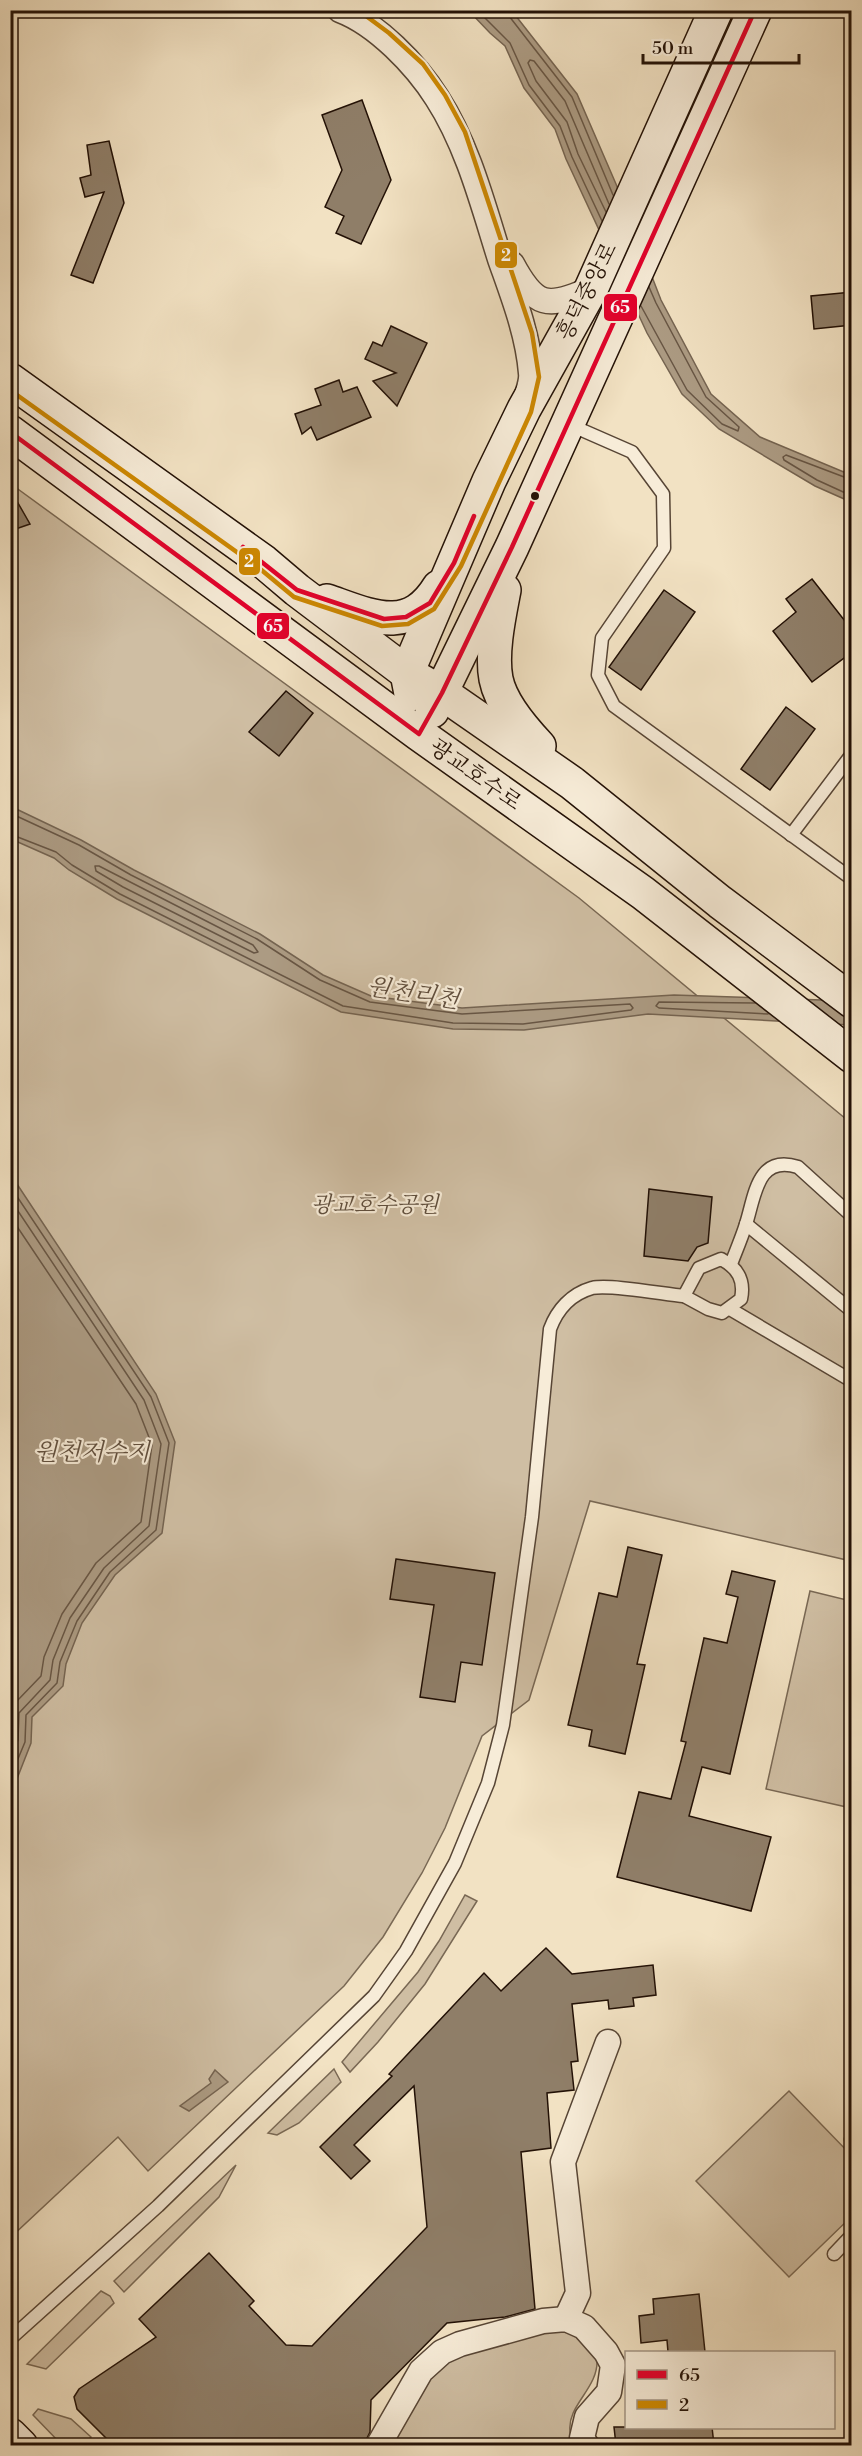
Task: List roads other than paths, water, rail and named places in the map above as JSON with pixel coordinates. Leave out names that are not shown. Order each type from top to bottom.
[{"type":"main road","name":"흥덕중앙로","points":[[407,673],[524,410],[591,289],[716,10]]},
{"type":"main road","name":"흥덕중앙로","points":[[419,734],[442,693],[512,547],[755,10]]},
{"type":"main road","points":[[10,380],[264,562],[297,590],[407,673],[442,693],[572,783],[720,902],[852,1001]]},
{"type":"main road","name":"광교호수로","points":[[10,432],[419,734],[643,893],[852,1056]]},
{"type":"main road","points":[[512,547],[496,630],[496,680],[514,720],[572,783]]},
{"type":"main road","points":[[297,590],[384,619],[406,617],[430,603],[454,563]]},
{"type":"main road","points":[[407,673],[419,734]]},
{"type":"main road","points":[[10,2435],[21,2445]]},
{"type":"street","points":[[340,10],[350,14],[384,38],[417,69],[438,99],[458,136],[525,335],[532,376],[524,410]]},
{"type":"street","points":[[485,213],[519,277],[532,296],[544,301],[557,301],[591,289]]},
{"type":"street","points":[[566,2319],[578,2293],[563,2162],[608,2042]]},
{"type":"street","points":[[378,2445],[421,2371],[442,2352],[460,2344],[543,2321],[566,2319],[584,2327],[606,2352],[613,2365],[609,2392],[586,2417],[582,2438],[587,2445]]},
{"type":"lane","points":[[567,424],[632,452],[663,494],[664,548],[602,638],[598,675],[614,706],[852,879]]},
{"type":"lane","points":[[791,835],[852,754]]},
{"type":"lane","points":[[731,1264],[756,1189],[764,1172],[774,1165],[786,1163],[798,1167],[852,1216]]},
{"type":"lane","points":[[746,1224],[852,1311]]},
{"type":"lane","points":[[10,2339],[158,2206],[374,1996],[406,1951],[470,1831],[488,1783],[502,1725],[532,1517],[550,1329],[555,1317],[562,1306],[575,1296],[592,1288],[684,1296],[708,1309],[722,1313],[741,1299],[744,1286],[738,1272],[731,1264],[721,1259],[699,1268],[684,1296]]},
{"type":"lane","points":[[730,1309],[852,1381]]},
{"type":"lane","points":[[834,2254],[852,2235]]},
{"type":"water","points":[[469,11],[512,11],[577,94],[616,184],[661,300],[711,394],[760,437],[851,475],[851,502],[815,486],[719,429],[682,394],[647,333],[566,159],[555,129],[524,88],[505,46]]},
{"type":"water","points":[[10,806],[81,840],[134,870],[260,934],[323,975],[371,996],[462,1008],[674,995],[851,1001],[851,1025],[648,1014],[524,1030],[453,1029],[341,1012],[117,899],[69,870],[54,858],[11,839]]},
{"type":"water","name":"원천저수지","points":[[11,1175],[156,1394],[175,1442],[162,1533],[115,1575],[82,1623],[66,1664],[63,1686],[32,1717],[31,1743],[11,1794]]},
{"type":"water","points":[[215,2070],[228,2082],[189,2111],[180,2106],[211,2083],[209,2079]]},
{"type":"water label","name":"원천리천","points":[[413,993]]},
{"type":"park label","name":"광교호수공원","points":[[375,1204]]}]
